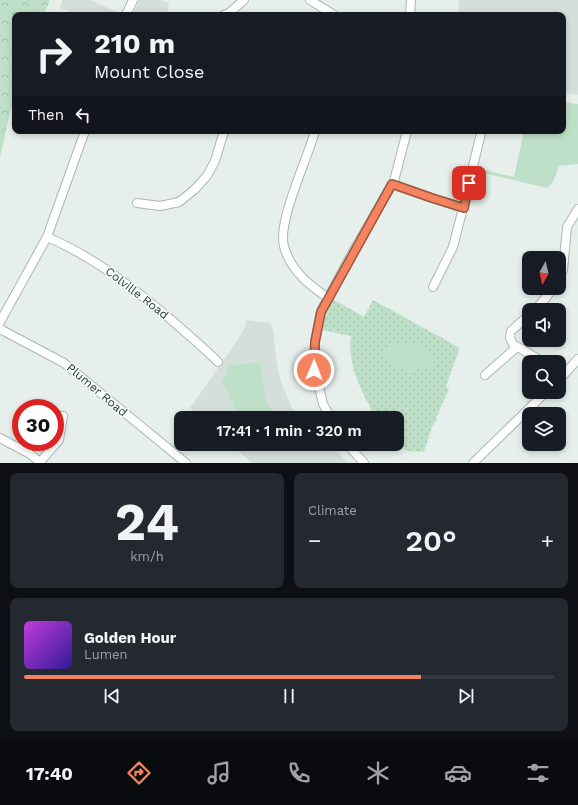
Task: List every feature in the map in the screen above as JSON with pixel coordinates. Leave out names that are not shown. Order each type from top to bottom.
[{"type":"street","points":[[127,12],[133,0]]},
{"type":"street","points":[[230,12],[244,0]]},
{"type":"street","points":[[310,0],[329,12]]},
{"type":"street","points":[[410,12],[411,0]]},
{"type":"street","points":[[0,322],[47,236],[84,134]]},
{"type":"street","points":[[137,203],[160,206],[179,202],[194,190],[207,176],[216,161],[223,134]]},
{"type":"street","points":[[314,134],[289,207],[284,230],[283,245],[297,272],[307,283],[328,298]]},
{"type":"street","points":[[326,411],[322,404],[314,370],[315,342],[321,312],[392,184],[406,134]]},
{"type":"street","points":[[433,287],[453,247],[464,208],[481,134]]},
{"type":"street","points":[[392,184],[464,208]]},
{"type":"street","points":[[565,251],[567,227],[578,209]]},
{"type":"street","name":"Colville Road","points":[[47,236],[100,265],[134,288],[204,347],[218,362]]},
{"type":"street","points":[[541,303],[548,295]]},
{"type":"street","points":[[522,321],[511,331],[510,338],[513,344],[531,355]]},
{"type":"street","name":"Plumer Road","points":[[0,329],[64,363],[186,463]]},
{"type":"street","points":[[485,375],[517,347]]},
{"type":"street","points":[[566,372],[578,360]]},
{"type":"street","points":[[473,463],[539,399]]},
{"type":"street","points":[[0,438],[30,454],[41,462],[50,451]]},
{"type":"street","points":[[353,451],[364,463]]},
{"type":"shaded area","points":[[62,0],[90,0],[117,12],[71,12],[60,8]]},
{"type":"shaded area","points":[[139,0],[161,0],[169,3],[168,12],[134,12]]},
{"type":"shaded area","points":[[459,0],[578,0],[578,95],[566,93],[566,12],[458,12]]},
{"type":"shaded area","points":[[246,320],[270,323],[273,330],[277,364],[281,382],[294,411],[193,411],[190,408],[237,341],[246,325]]},
{"type":"shaded area","points":[[238,451],[336,451],[349,463],[252,463]]},
{"type":"green space","points":[[0,0],[50,0],[45,12],[12,12],[12,104],[0,157]]},
{"type":"green space","points":[[566,102],[578,104],[578,164],[559,166],[553,182],[547,188],[479,172],[479,169],[514,177],[523,134],[566,134]]},
{"type":"green space","points":[[333,299],[364,317],[373,300],[460,348],[446,386],[449,389],[436,418],[437,419],[432,427],[424,452],[406,451],[404,449],[404,411],[372,411],[353,368],[350,347],[351,336],[322,330],[327,310]]},
{"type":"green space","points":[[390,342],[415,344],[437,356],[431,369],[419,365],[413,374],[382,360]]},
{"type":"green space","points":[[260,362],[266,403],[272,411],[236,411],[222,382],[230,366]]},
{"type":"route","points":[[314,370],[315,342],[321,312],[354,250],[392,184],[464,208],[469,183]]}]
